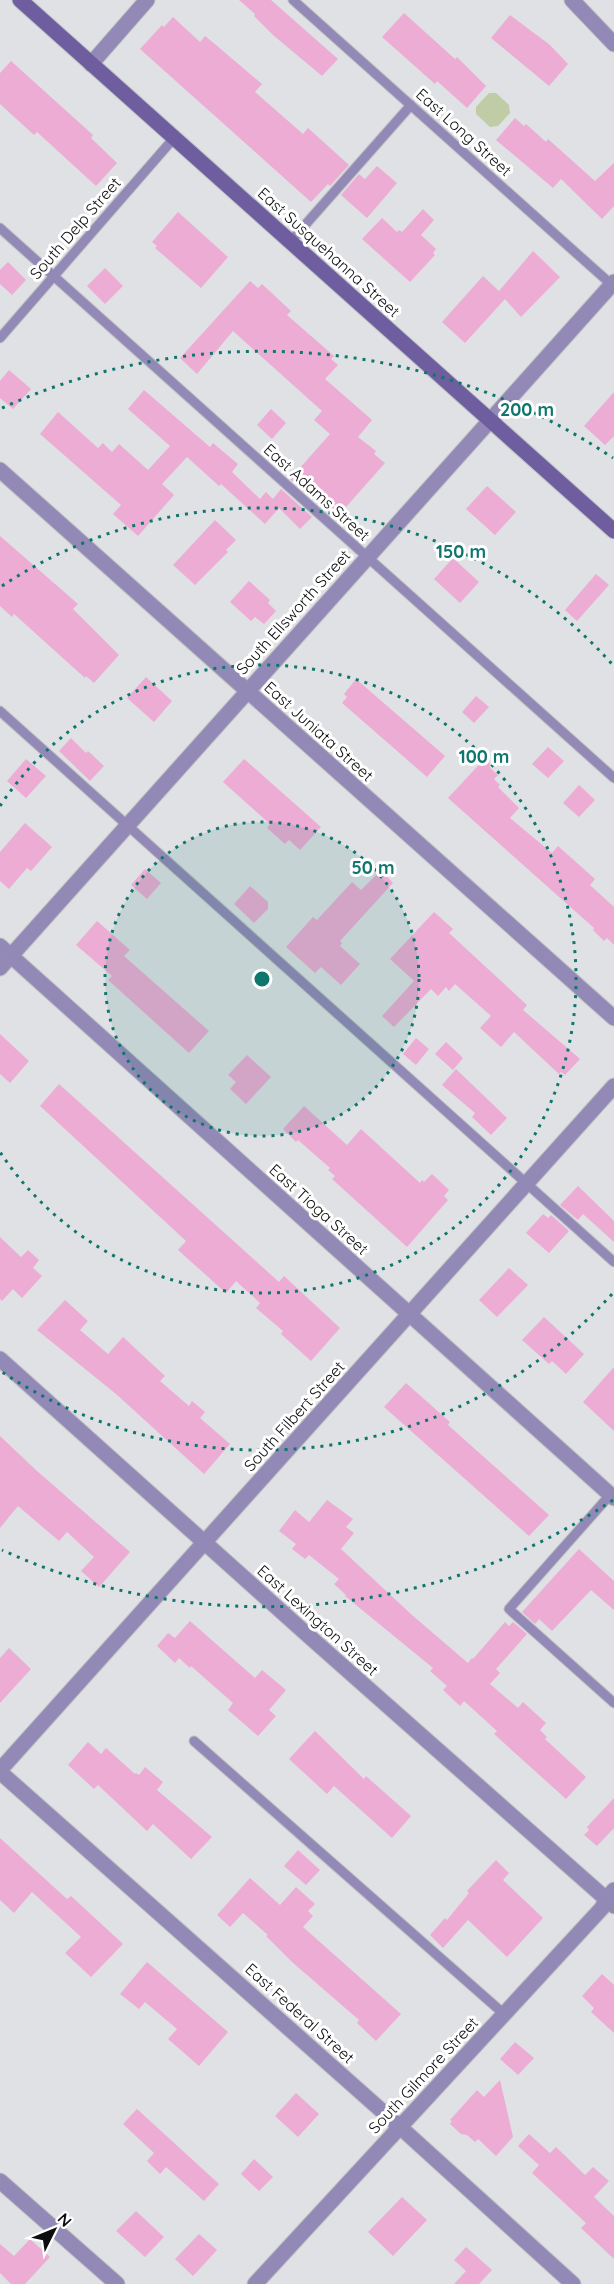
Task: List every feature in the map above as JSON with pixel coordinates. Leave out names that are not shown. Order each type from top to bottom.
[{"type":"main road","name":"East Susquehanna Street","points":[[20,0],[614,531]]},
{"type":"street","points":[[90,63],[147,0]]},
{"type":"street","points":[[572,0],[614,44]]},
{"type":"street","name":"South Ellsworth Street","points":[[0,968],[6,950],[127,824],[613,284]]},
{"type":"street","name":"East Juniata Street","points":[[0,470],[614,1018]]},
{"type":"street","name":"East Tioga Street","points":[[6,950],[612,1497]]},
{"type":"street","name":"South Filbert Street","points":[[0,1771],[614,1086]]},
{"type":"street","name":"East Lexington Street","points":[[0,1359],[204,1542],[611,1898]]},
{"type":"street","name":"East Federal Street","points":[[0,1771],[573,2284]]},
{"type":"street","name":"South Gilmore Street","points":[[255,2284],[611,1898]]},
{"type":"street","points":[[0,2181],[117,2284]]},
{"type":"lane","name":"East Long Street","points":[[293,0],[613,284]]},
{"type":"lane","points":[[290,242],[411,105]]},
{"type":"lane","name":"South Delp Street","points":[[0,338],[174,138]]},
{"type":"lane","name":"East Adams Street","points":[[0,228],[614,778]]},
{"type":"lane","points":[[0,711],[614,1262]]},
{"type":"lane","points":[[612,1497],[509,1609],[614,1703]]},
{"type":"lane","points":[[194,1742],[504,2014]]},
{"type":"green space","points":[[489,93],[496,93],[509,105],[510,113],[498,126],[490,127],[476,114],[476,107]]},
{"type":"building","points":[[239,0],[271,0],[338,59],[322,76],[273,35]]},
{"type":"building","points":[[404,13],[455,59],[457,57],[486,86],[467,108],[437,81],[435,84],[382,37]]},
{"type":"building","points":[[510,15],[550,45],[568,64],[549,86],[491,38]]},
{"type":"building","points":[[173,17],[200,42],[205,36],[216,45],[262,84],[255,92],[303,134],[308,128],[349,165],[311,202],[140,49],[162,25],[164,27]]},
{"type":"building","points":[[11,61],[93,135],[91,138],[117,163],[96,186],[37,132],[34,135],[0,104],[0,73]]},
{"type":"building","points":[[515,118],[524,126],[526,124],[546,142],[548,139],[595,181],[614,163],[614,206],[602,219],[561,179],[553,188],[496,140]]},
{"type":"building","points":[[377,166],[397,183],[367,218],[341,195],[359,174],[365,179]]},
{"type":"building","points":[[423,209],[434,220],[421,235],[436,249],[433,253],[435,255],[410,282],[362,239],[382,218],[397,232],[399,230],[402,232]]},
{"type":"building","points":[[178,212],[228,257],[201,288],[155,248],[157,246],[152,242]]},
{"type":"building","points":[[533,251],[560,277],[521,317],[505,299],[465,343],[442,322],[483,276],[499,291]]},
{"type":"building","points":[[8,262],[26,280],[12,295],[0,284],[0,270]]},
{"type":"building","points":[[105,268],[123,286],[105,304],[87,286]]},
{"type":"building","points":[[250,281],[258,288],[262,284],[291,311],[287,315],[334,356],[331,359],[338,365],[325,379],[372,420],[358,437],[376,451],[374,454],[385,463],[338,516],[324,504],[321,507],[290,479],[330,434],[314,420],[322,411],[233,331],[197,374],[180,358]]},
{"type":"building","points":[[9,370],[31,389],[13,409],[0,398],[0,381]]},
{"type":"building","points":[[144,390],[210,447],[213,443],[238,464],[232,472],[260,499],[266,492],[273,499],[281,489],[312,517],[300,529],[279,508],[265,524],[187,457],[162,484],[174,495],[138,536],[113,514],[121,505],[40,434],[58,412],[98,448],[103,443],[112,452],[119,444],[148,470],[170,446],[128,409]]},
{"type":"building","points":[[614,392],[614,436],[605,445],[584,426]]},
{"type":"building","points":[[271,409],[286,423],[272,439],[257,425]]},
{"type":"building","points":[[487,486],[516,512],[495,535],[466,509]]},
{"type":"building","points":[[215,520],[236,540],[226,550],[228,552],[195,585],[173,565]]},
{"type":"building","points":[[0,536],[78,604],[73,609],[119,655],[94,683],[86,676],[85,678],[14,614],[12,617],[0,606]]},
{"type":"building","points":[[453,558],[479,582],[460,603],[434,579]]},
{"type":"building","points":[[596,574],[609,585],[577,621],[565,610]]},
{"type":"building","points":[[249,581],[270,600],[268,603],[276,611],[264,624],[255,617],[251,621],[230,602]]},
{"type":"building","points":[[146,677],[172,701],[154,722],[127,698]]},
{"type":"building","points":[[356,679],[445,756],[427,777],[342,703],[347,697],[344,694]]},
{"type":"building","points":[[476,696],[489,707],[474,723],[462,712]]},
{"type":"building","points":[[71,738],[104,766],[90,781],[59,751]]},
{"type":"building","points":[[548,747],[564,761],[548,778],[532,764]]},
{"type":"building","points":[[489,754],[490,768],[498,775],[494,779],[500,785],[498,787],[519,808],[510,818],[552,853],[558,846],[595,879],[590,885],[614,907],[614,945],[607,938],[604,941],[593,930],[594,928],[448,798]]},
{"type":"building","points":[[26,759],[46,776],[26,798],[7,781]]},
{"type":"building","points":[[244,759],[321,827],[300,850],[289,840],[285,844],[267,828],[270,824],[223,782]]},
{"type":"building","points":[[579,785],[595,800],[579,817],[563,803]]},
{"type":"building","points":[[25,823],[52,847],[31,871],[27,868],[9,889],[0,881],[0,852]]},
{"type":"building","points":[[145,869],[161,883],[147,899],[131,885]]},
{"type":"building","points":[[381,870],[393,883],[340,941],[342,943],[340,946],[360,964],[341,985],[321,967],[315,973],[286,947],[313,917],[317,920],[352,882],[361,890]]},
{"type":"building","points":[[250,886],[268,902],[268,909],[254,923],[234,904]]},
{"type":"building","points":[[434,912],[453,929],[449,933],[527,1005],[523,1010],[580,1059],[565,1075],[561,1072],[559,1074],[514,1032],[501,1047],[480,1028],[491,1016],[455,984],[449,991],[446,987],[438,996],[431,989],[394,1027],[382,1016],[414,981],[390,959]]},
{"type":"building","points":[[97,921],[130,950],[124,956],[209,1031],[189,1053],[108,980],[112,976],[76,945]]},
{"type":"building","points":[[0,1034],[29,1061],[10,1083],[0,1074]]},
{"type":"building","points":[[416,1038],[429,1049],[416,1065],[403,1054]]},
{"type":"building","points":[[446,1042],[463,1058],[453,1070],[435,1054]]},
{"type":"building","points":[[247,1055],[271,1077],[246,1104],[230,1089],[236,1082],[228,1075]]},
{"type":"building","points":[[456,1069],[507,1118],[491,1135],[472,1117],[475,1113],[442,1085]]},
{"type":"building","points":[[59,1084],[279,1282],[284,1276],[340,1328],[311,1361],[281,1334],[283,1331],[256,1308],[260,1303],[236,1281],[226,1293],[178,1250],[186,1241],[40,1106]]},
{"type":"building","points":[[304,1106],[347,1145],[361,1129],[420,1183],[432,1174],[449,1190],[444,1196],[448,1200],[407,1247],[332,1179],[335,1176],[328,1170],[330,1168],[283,1129]]},
{"type":"building","points":[[578,1186],[614,1221],[614,1242],[583,1214],[578,1220],[560,1205]]},
{"type":"building","points":[[543,1214],[548,1218],[551,1215],[569,1231],[549,1253],[526,1233]]},
{"type":"building","points":[[0,1237],[21,1257],[28,1250],[39,1260],[33,1268],[42,1276],[22,1298],[13,1289],[2,1301],[0,1299]]},
{"type":"building","points":[[509,1268],[528,1285],[497,1317],[479,1300]]},
{"type":"building","points":[[65,1300],[88,1321],[80,1330],[108,1354],[123,1337],[165,1376],[160,1381],[189,1406],[192,1401],[205,1412],[200,1418],[230,1444],[204,1474],[116,1394],[37,1330]]},
{"type":"building","points":[[544,1317],[584,1354],[566,1374],[552,1361],[549,1364],[522,1340]]},
{"type":"building","points":[[614,1367],[614,1431],[583,1402]]},
{"type":"building","points":[[406,1383],[450,1422],[448,1425],[549,1515],[529,1536],[384,1407]]},
{"type":"building","points":[[0,1436],[130,1552],[99,1587],[81,1571],[94,1557],[67,1532],[59,1541],[18,1506],[0,1528]]},
{"type":"building","points":[[327,1500],[353,1519],[346,1527],[354,1533],[341,1549],[468,1663],[505,1622],[509,1626],[513,1622],[527,1634],[496,1669],[500,1673],[490,1684],[518,1708],[523,1702],[546,1723],[540,1730],[547,1737],[545,1739],[586,1777],[566,1799],[494,1734],[497,1731],[464,1701],[460,1706],[443,1690],[447,1686],[430,1671],[433,1668],[345,1596],[334,1584],[339,1579],[309,1555],[305,1559],[292,1549],[296,1544],[279,1531],[295,1510],[309,1522]]},
{"type":"building","points":[[579,1549],[614,1581],[614,1610],[591,1590],[552,1631],[539,1619],[535,1624],[522,1612]]},
{"type":"building","points":[[190,1621],[255,1678],[262,1670],[286,1690],[269,1710],[276,1716],[258,1736],[228,1710],[233,1703],[191,1666],[190,1668],[179,1658],[175,1663],[157,1646],[168,1633],[175,1638]]},
{"type":"building","points":[[9,1648],[31,1669],[0,1703],[0,1658]]},
{"type":"building","points":[[315,1731],[364,1779],[366,1776],[411,1816],[392,1838],[334,1786],[327,1794],[289,1759]]},
{"type":"building","points":[[88,1742],[101,1754],[106,1748],[135,1774],[139,1775],[145,1767],[163,1782],[157,1790],[212,1837],[191,1859],[153,1824],[147,1831],[98,1785],[94,1789],[68,1765]]},
{"type":"building","points":[[614,1798],[614,1828],[597,1846],[584,1835],[589,1830],[587,1827]]},
{"type":"building","points":[[0,1838],[67,1899],[71,1896],[123,1944],[91,1977],[65,1953],[81,1937],[32,1892],[14,1913],[0,1900]]},
{"type":"building","points":[[298,1850],[320,1870],[306,1885],[284,1866]]},
{"type":"building","points":[[496,1860],[509,1873],[503,1880],[543,1918],[507,1957],[468,1920],[443,1948],[430,1935],[445,1918],[447,1920],[469,1893],[467,1891]]},
{"type":"building","points":[[250,1878],[280,1905],[296,1887],[315,1904],[308,1911],[313,1916],[303,1927],[401,2014],[376,2041],[357,2023],[359,2020],[292,1962],[266,1936],[268,1935],[243,1913],[230,1927],[217,1915]]},
{"type":"building","points":[[147,1962],[228,2032],[199,2066],[168,2039],[177,2029],[145,2002],[139,2009],[120,1994]]},
{"type":"building","points":[[602,1974],[614,1985],[614,2033],[591,2012],[594,2008],[582,1996]]},
{"type":"building","points":[[515,2042],[534,2058],[518,2075],[500,2059]]},
{"type":"building","points":[[500,2080],[513,2137],[496,2156],[478,2139],[475,2142],[467,2135],[461,2134],[450,2124],[452,2121],[450,2120],[477,2090],[484,2097]]},
{"type":"building","points":[[296,2093],[319,2114],[298,2137],[275,2116]]},
{"type":"building","points":[[137,2109],[219,2184],[204,2201],[166,2167],[160,2174],[147,2161],[154,2153],[123,2124]]},
{"type":"building","points":[[529,2134],[550,2153],[556,2147],[585,2175],[593,2167],[609,2181],[594,2197],[614,2216],[614,2259],[581,2228],[586,2223],[532,2173],[539,2165],[518,2146]]},
{"type":"building","points":[[254,2159],[273,2177],[259,2191],[241,2174]]},
{"type":"building","points":[[402,2197],[427,2220],[393,2256],[368,2232]]},
{"type":"building","points":[[136,2211],[164,2237],[145,2257],[116,2231]]},
{"type":"building","points":[[199,2234],[217,2250],[193,2276],[175,2259]]},
{"type":"building","points":[[30,2239],[50,2257],[25,2284],[11,2284],[0,2273],[0,2244],[14,2256]]},
{"type":"building","points":[[466,2247],[492,2270],[479,2284],[454,2284],[466,2271],[454,2260]]}]
